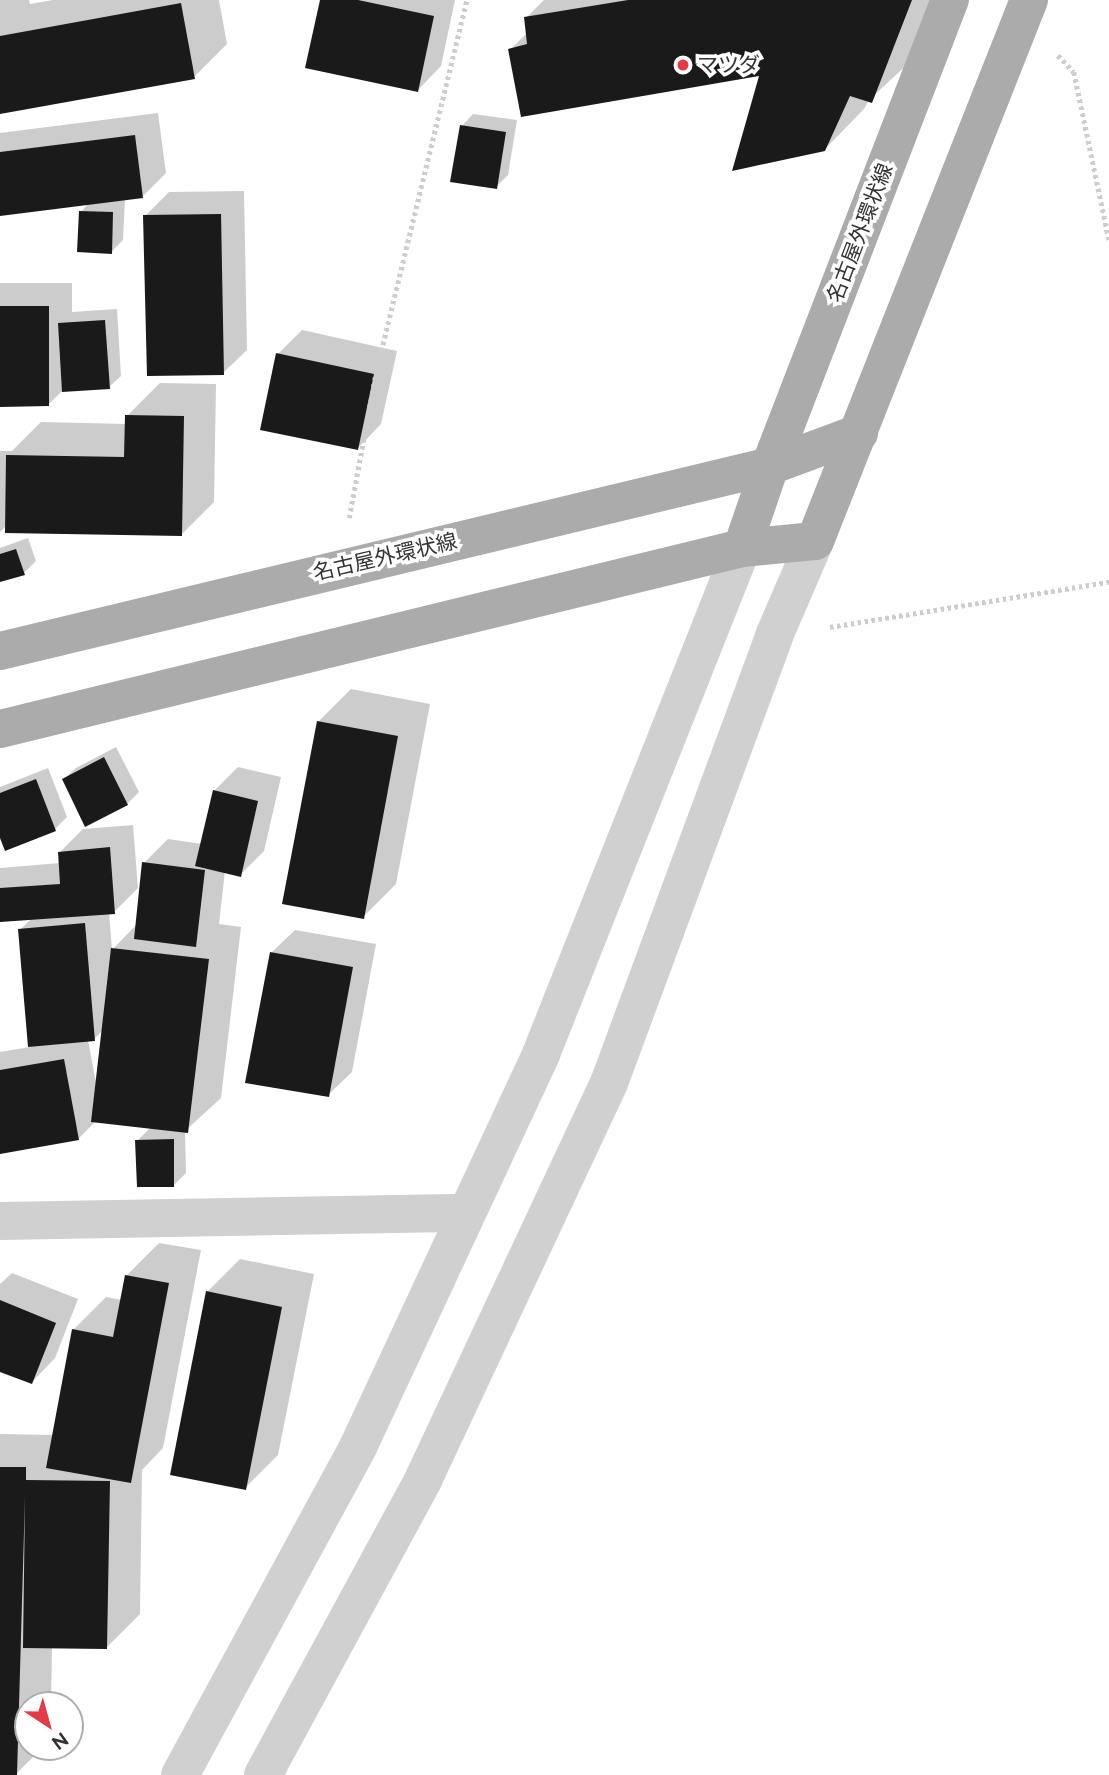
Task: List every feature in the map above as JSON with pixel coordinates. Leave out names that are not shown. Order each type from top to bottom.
[{"type":"main road","name":"名古屋外環状線","points":[[742,548],[770,466],[950,0]]},
{"type":"main road","points":[[0,729],[742,548],[815,541],[1026,8]]},
{"type":"main road","name":"名古屋外環状線","points":[[0,651],[770,466],[859,433]]},
{"type":"street","points":[[263,1775],[423,1480],[609,1083],[774,636],[815,541]]},
{"type":"street","points":[[180,1775],[358,1447],[541,1054],[742,548]]},
{"type":"street","points":[[0,1221],[467,1213]]},
{"type":"path","points":[[340,568],[376,372],[467,0]]},
{"type":"path","points":[[1026,8],[1074,72],[1109,240]]},
{"type":"path","points":[[774,636],[1109,582]]},
{"type":"building","points":[[320,0],[358,0],[434,16],[418,92],[305,68]]},
{"type":"building","points":[[628,0],[912,0],[872,103],[850,96],[825,151],[732,171],[759,76],[521,117],[508,49],[527,44],[524,17]]},
{"type":"building","points":[[181,3],[195,79],[0,114],[0,36]]},
{"type":"building","points":[[460,125],[506,132],[497,189],[450,182]]},
{"type":"building","points":[[135,135],[143,198],[0,216],[0,152]]},
{"type":"building","points":[[79,211],[113,212],[112,254],[77,252]]},
{"type":"building","points":[[221,214],[224,375],[147,376],[143,215]]},
{"type":"building","points":[[0,306],[49,306],[49,406],[0,407]]},
{"type":"building","points":[[105,320],[110,389],[62,392],[58,323]]},
{"type":"building","points":[[276,353],[374,374],[358,450],[260,430]]},
{"type":"building","points":[[125,415],[184,416],[182,536],[5,533],[6,455],[124,457]]},
{"type":"building","points":[[16,549],[25,575],[0,582],[0,554]]},
{"type":"building","points":[[317,721],[398,736],[364,919],[282,904]]},
{"type":"building","points":[[104,757],[128,805],[85,827],[62,779]]},
{"type":"building","points":[[36,779],[56,831],[5,851],[0,838],[0,793]]},
{"type":"building","points":[[213,790],[258,801],[241,877],[195,866]]},
{"type":"building","points":[[110,847],[115,914],[0,922],[0,888],[60,884],[58,852]]},
{"type":"building","points":[[142,862],[205,870],[196,947],[134,939]]},
{"type":"building","points":[[85,923],[95,1041],[28,1047],[18,929]]},
{"type":"building","points":[[111,948],[209,959],[188,1133],[91,1122]]},
{"type":"building","points":[[270,952],[353,967],[329,1097],[245,1083]]},
{"type":"building","points":[[64,1059],[79,1140],[0,1154],[0,1070]]},
{"type":"building","points":[[174,1139],[174,1187],[137,1187],[135,1140]]},
{"type":"building","points":[[125,1275],[169,1283],[131,1483],[46,1468],[72,1329],[113,1337]]},
{"type":"building","points":[[206,1291],[282,1307],[246,1490],[170,1475]]},
{"type":"building","points":[[0,1300],[56,1323],[32,1384],[0,1372]]},
{"type":"building","points":[[0,1467],[26,1467],[26,1480],[110,1481],[107,1649],[23,1648],[25,1498],[19,1691],[14,1691],[14,1761],[17,1761],[17,1775],[0,1775]]},
{"type":"place","name":"マツダ","points":[[683,65]]}]
